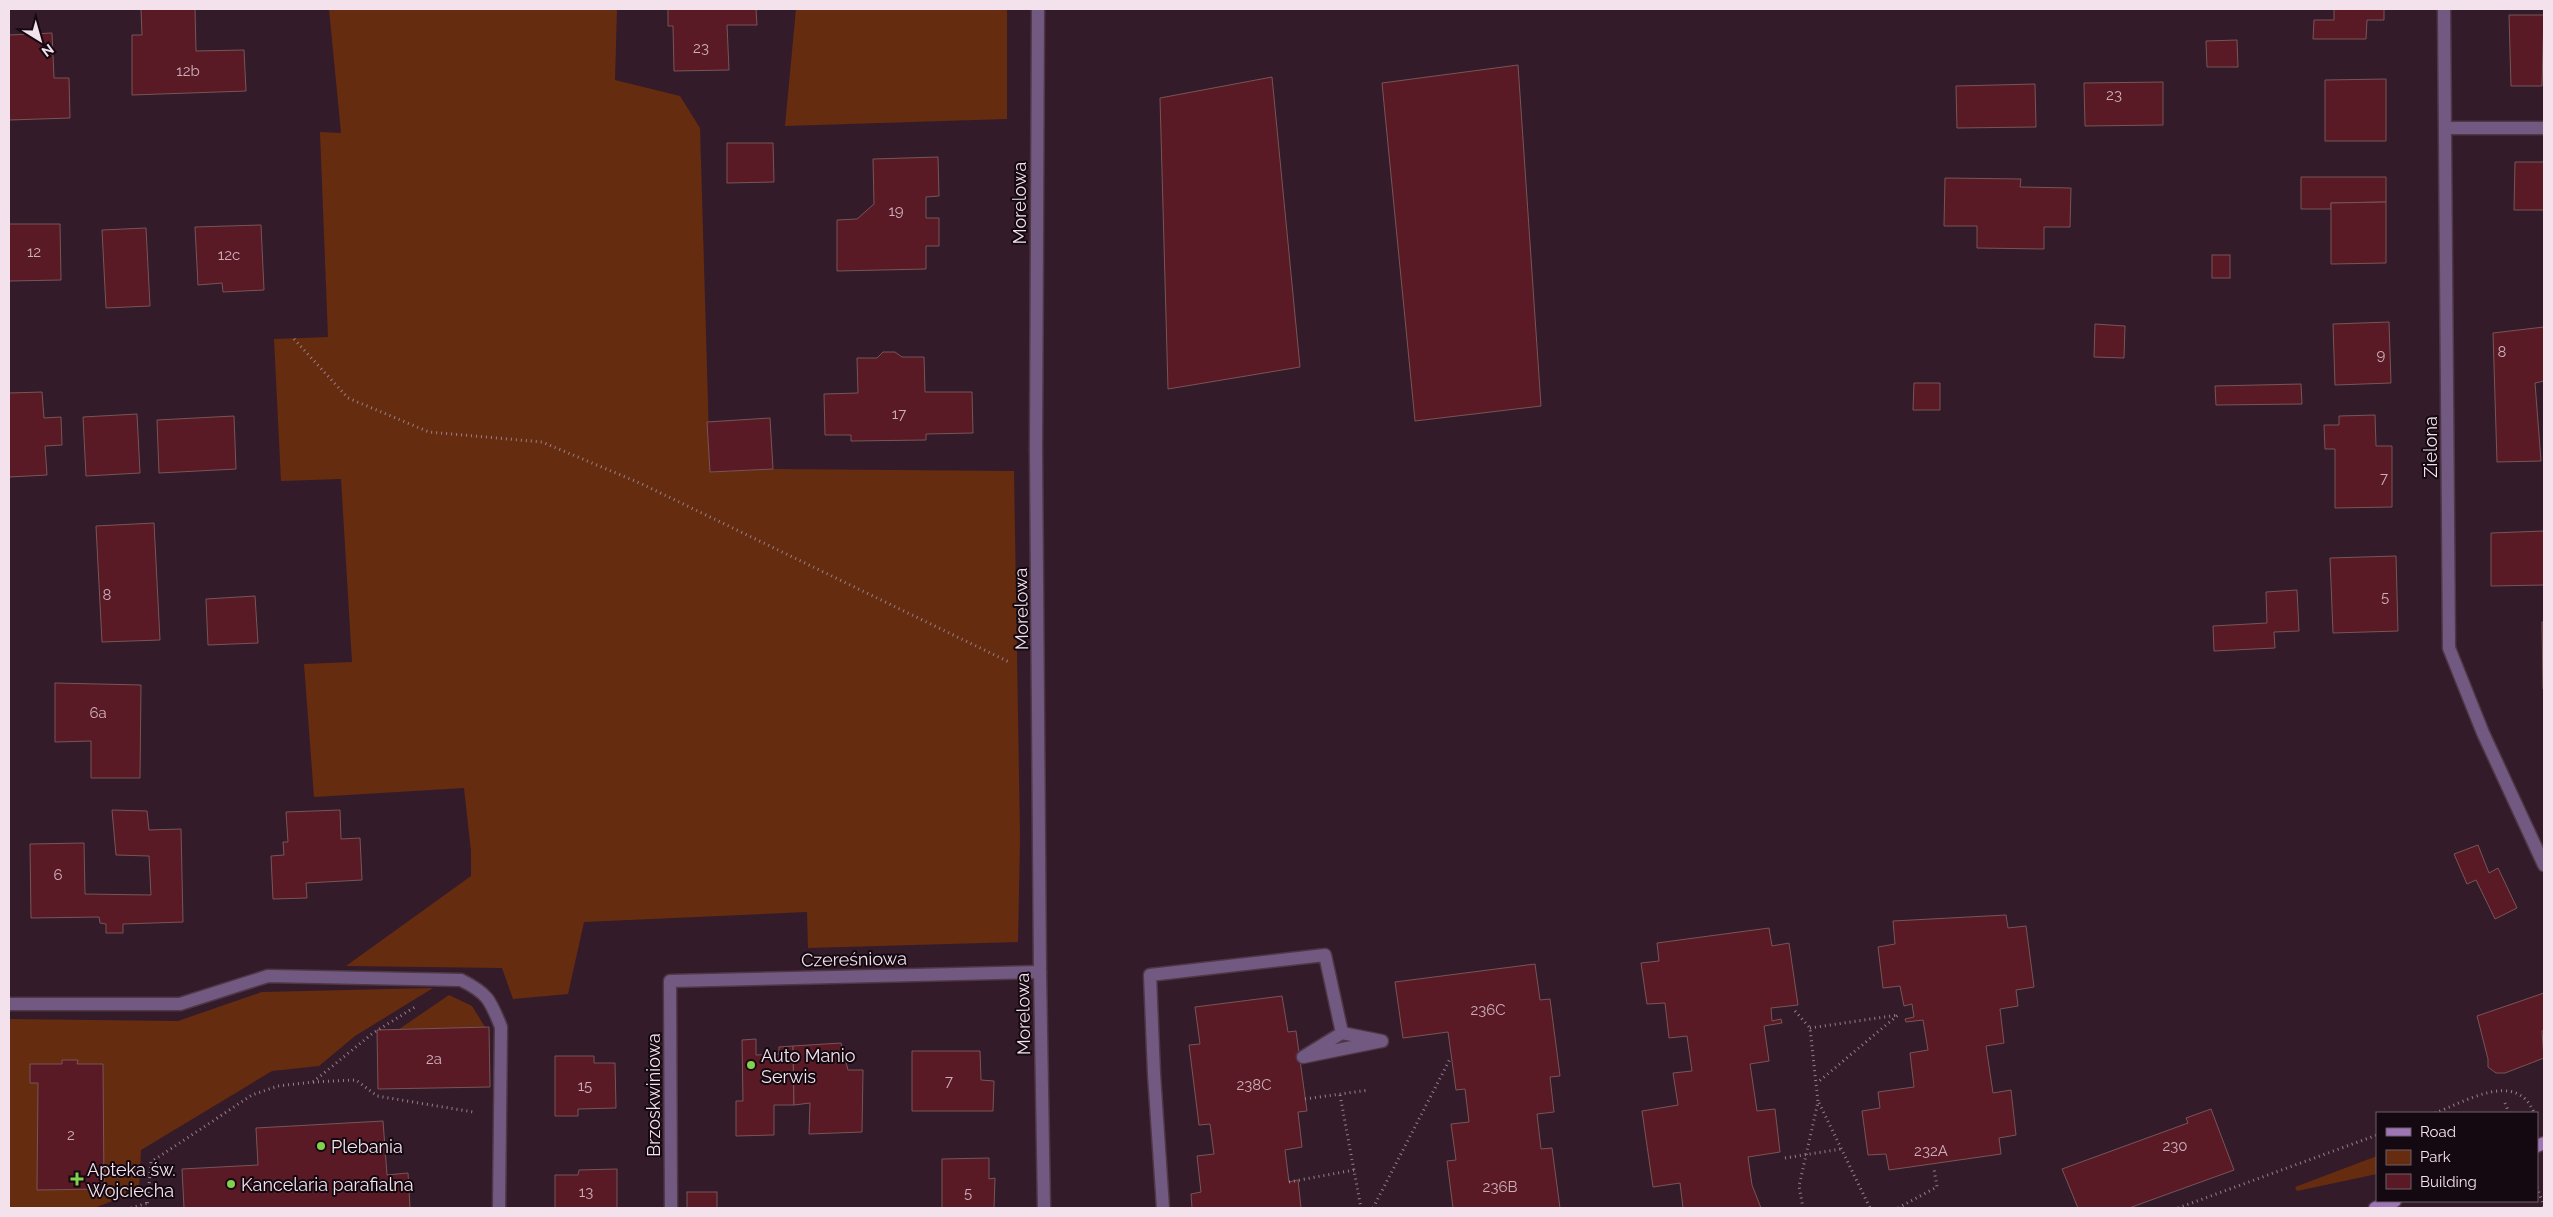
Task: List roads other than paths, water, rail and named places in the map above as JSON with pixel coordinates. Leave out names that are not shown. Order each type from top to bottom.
[{"type":"main road","points":[[2375,1208],[2392,1202]]},
{"type":"street","name":"Morelowa","points":[[1038,9],[1036,450],[1040,972],[1044,1208]]},
{"type":"street","name":"Zielona","points":[[2444,9],[2448,648],[2483,733],[2544,865]]},
{"type":"street","points":[[2446,128],[2544,128]]},
{"type":"street","points":[[1163,1208],[1154,1074],[1150,975],[1325,955],[1342,1033]]},
{"type":"street","name":"Czereśniowa","points":[[670,981],[1040,972]]},
{"type":"street","points":[[9,1004],[180,1004],[268,976],[461,980],[481,990],[492,1004],[501,1027],[499,1208]]},
{"type":"street","name":"Brzoskwiniowa","points":[[670,981],[671,1208]]},
{"type":"street","points":[[1342,1033],[1382,1041],[1303,1057],[1326,1042],[1342,1033]]},
{"type":"place","name":"Auto Manio Serwis","points":[[751,1065]]},
{"type":"place","name":"Plebania","points":[[321,1146]]},
{"type":"place","name":"Apteka św. Wojciecha","points":[[77,1179]]},
{"type":"place","name":"Kancelaria parafialna","points":[[231,1184]]}]
